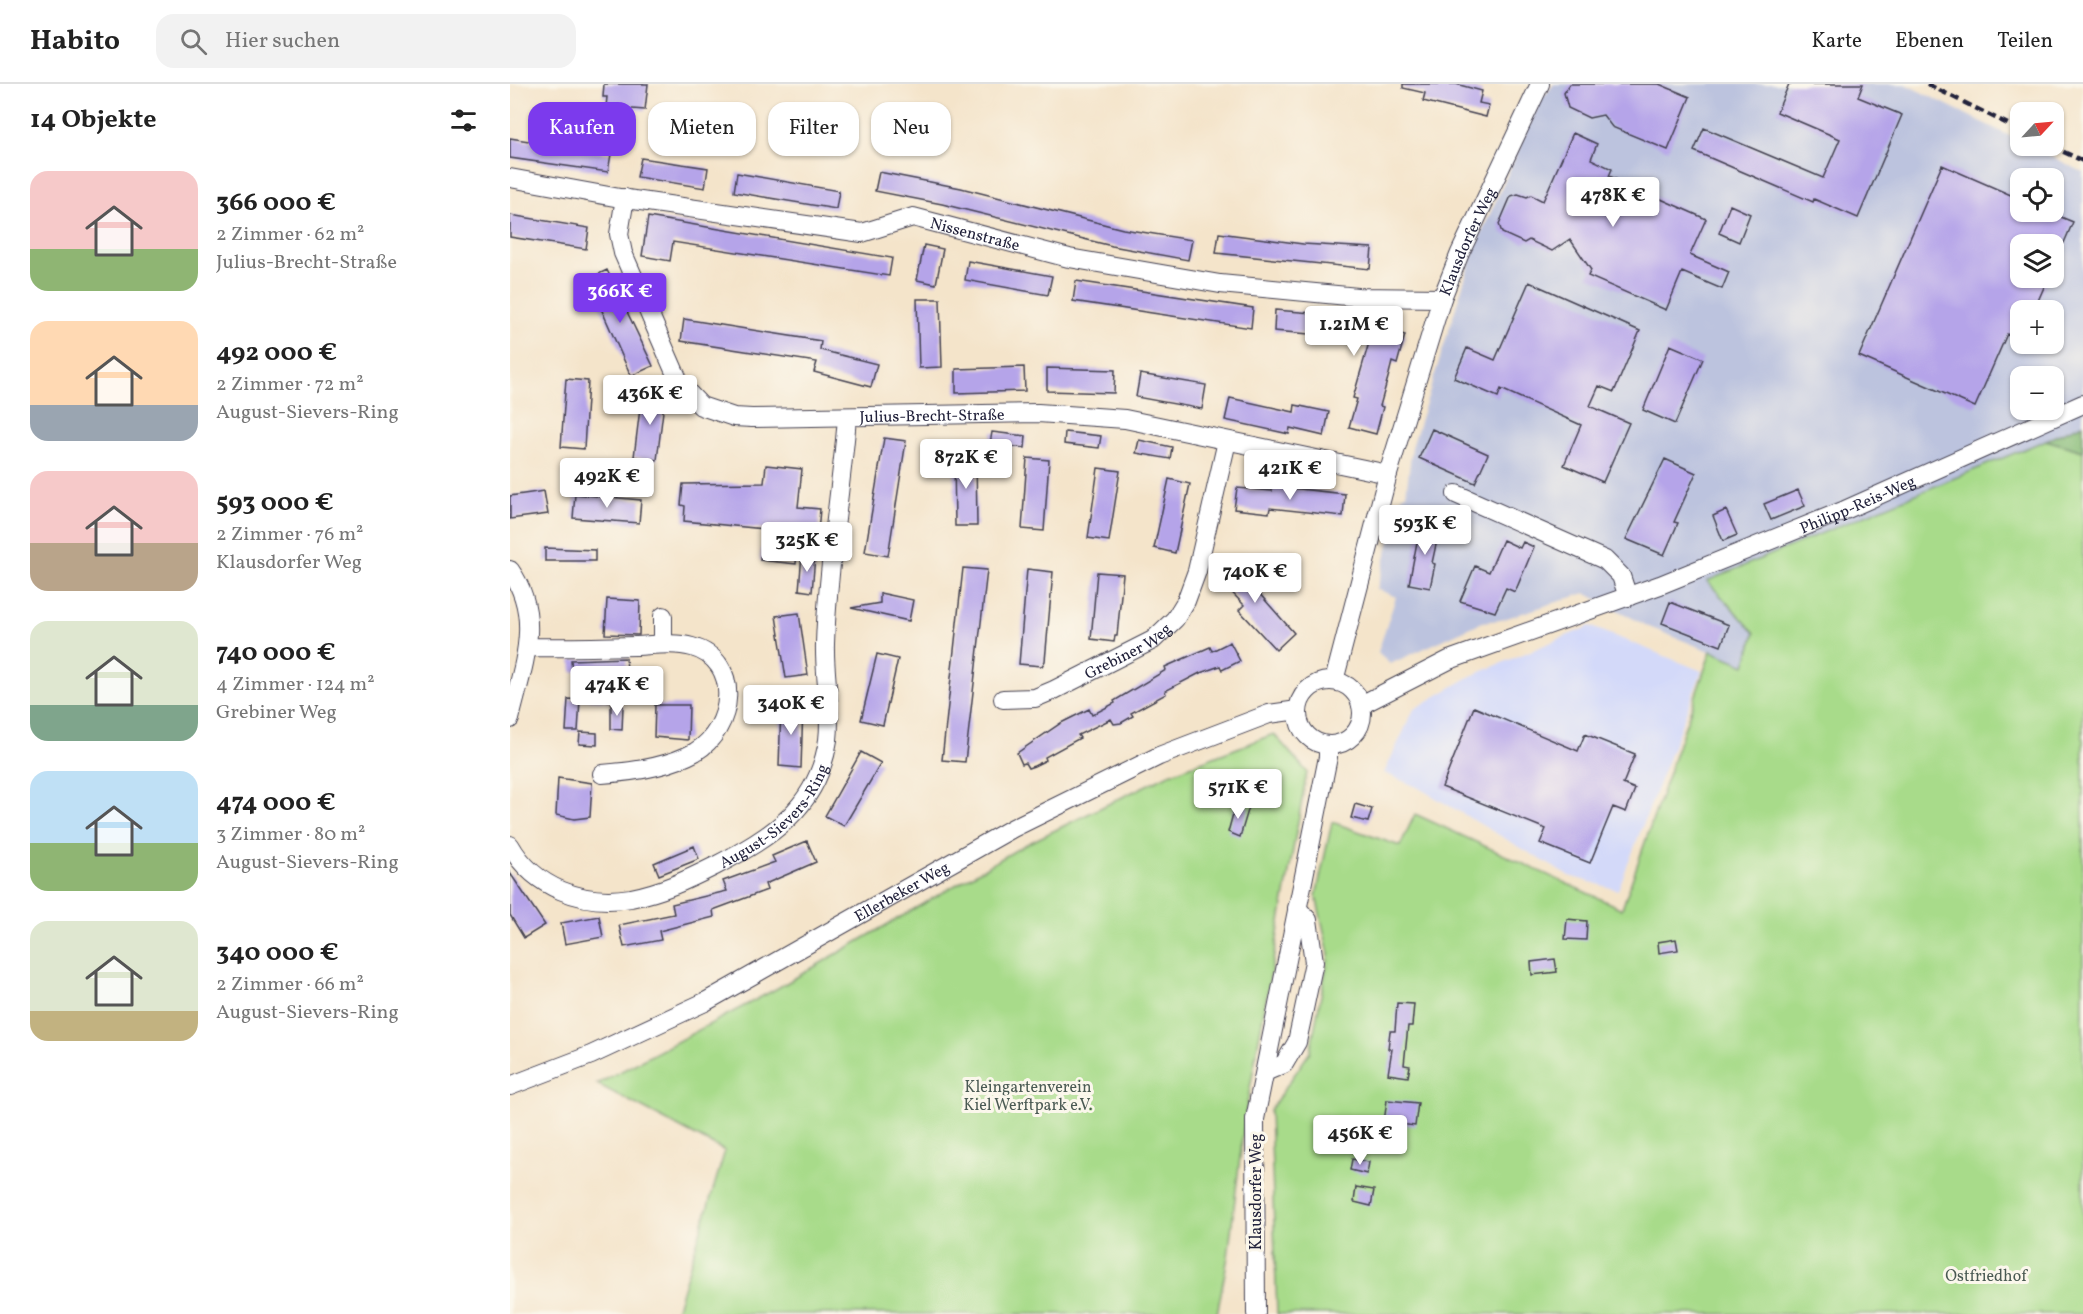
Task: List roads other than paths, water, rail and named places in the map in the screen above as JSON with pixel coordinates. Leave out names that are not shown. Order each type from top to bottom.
[{"type":"street","name":"Klausdorfer Weg","points":[[1334,681],[1388,474],[1442,298],[1460,253],[1540,84]]},
{"type":"street","name":"Nissenstraße","points":[[510,178],[625,198],[862,233],[912,217],[1068,258],[1221,284],[1358,297],[1442,298]]},
{"type":"street","name":"Julius-Brecht-Straße","points":[[625,198],[619,234],[622,253],[680,384],[701,406],[734,417],[847,418],[1038,413],[1125,419],[1388,474]]},
{"type":"street","name":"Philipp-Reis-Weg","points":[[1361,705],[1449,660],[1628,597],[1845,510],[2083,404]]},
{"type":"street","name":"August-Sievers-Ring","points":[[510,845],[519,862],[536,878],[555,889],[574,896],[626,898],[657,893],[682,883],[761,842],[794,813],[810,791],[821,766],[828,740],[829,713],[825,645],[847,418]]},
{"type":"street","name":"Grebiner Weg","points":[[1003,699],[1035,698],[1054,690],[1153,640],[1175,619],[1186,601],[1197,571],[1227,441]]},
{"type":"street","points":[[1456,494],[1605,560],[1621,576],[1628,597]]},
{"type":"street","points":[[510,570],[526,600],[529,616],[527,647],[510,719]]},
{"type":"street","points":[[663,616],[663,644]]},
{"type":"street","points":[[527,647],[568,648],[663,644],[692,647],[710,656],[721,669],[728,685],[727,710],[711,740],[694,753],[635,772],[602,774]]},
{"type":"street","points":[[1334,681],[1351,689],[1361,705],[1362,716],[1357,732],[1344,742],[1328,746],[1316,742],[1306,734],[1299,723],[1298,710],[1302,698],[1310,688],[1321,682],[1334,681]]},
{"type":"street","name":"Ellerbeker Weg","points":[[510,1086],[591,1055],[705,1002],[1013,828],[1159,756],[1269,714],[1298,710]]},
{"type":"street","name":"Klausdorfer Weg","points":[[1256,1314],[1255,1119],[1328,746]]},
{"type":"street","points":[[1265,1072],[1284,1064],[1297,1042],[1314,962],[1308,920],[1297,908]]},
{"type":"railway","points":[[1927,84],[2010,125]]},
{"type":"railway","points":[[2064,152],[2083,161]]},
{"type":"park label","name":"Kleingartenverein Kiel Werftpark e.V.","points":[[1028,1095]]},
{"type":"park label","name":"Ostfriedhof","points":[[1986,1275]]}]
